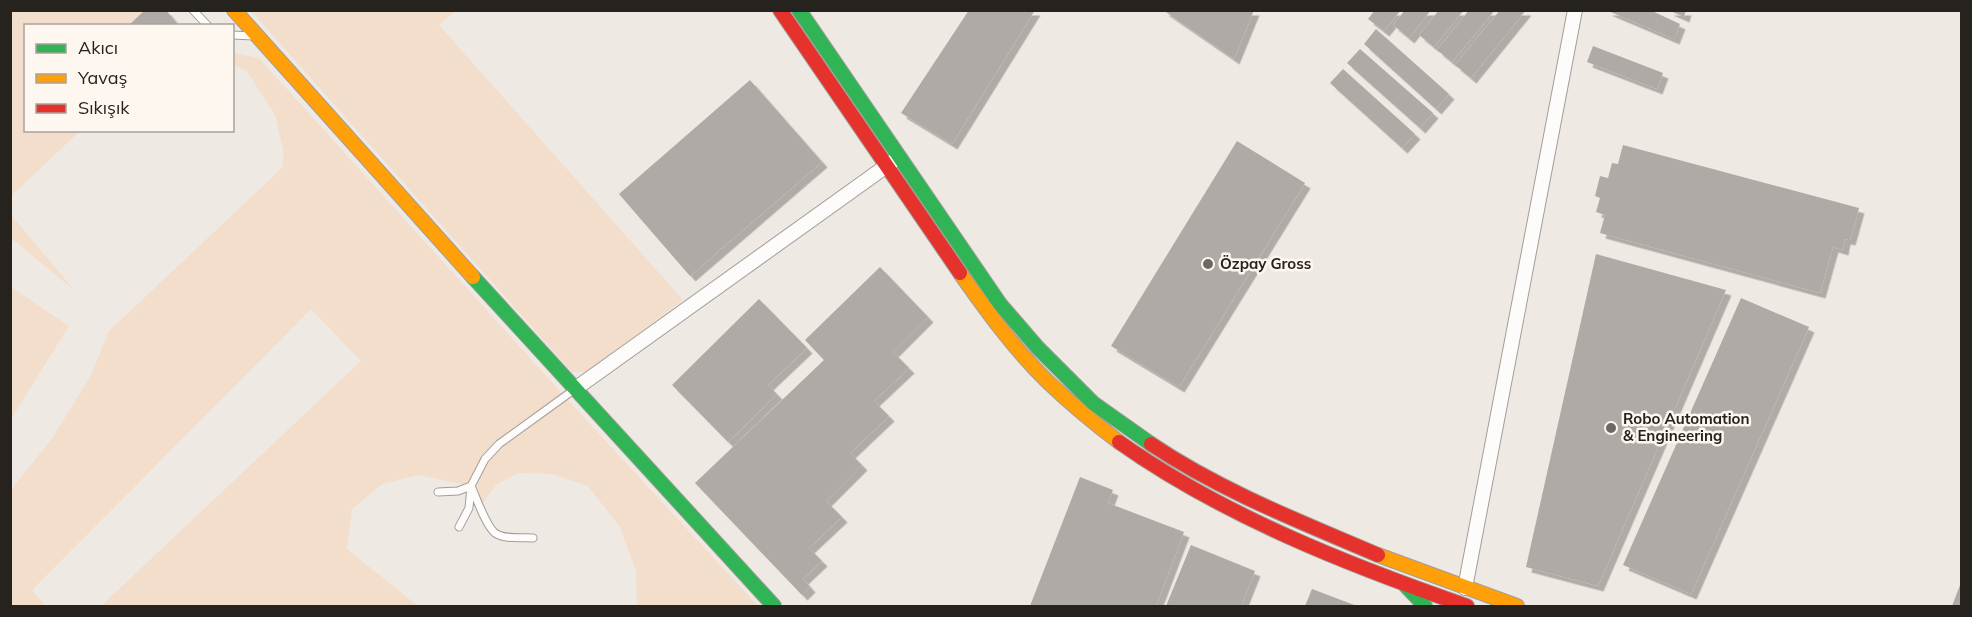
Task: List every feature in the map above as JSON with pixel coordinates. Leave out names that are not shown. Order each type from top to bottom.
[{"type":"main road","points":[[234,10],[774,606]]},
{"type":"main road","points":[[780,10],[972,290],[1007,336],[1047,380],[1095,423],[1130,449],[1176,478],[1254,521],[1320,550],[1462,606],[1465,588]]},
{"type":"main road","points":[[799,10],[994,295],[1016,323],[1093,403],[1175,460],[1249,498],[1387,559],[1517,606]]},
{"type":"main road","points":[[1402,582],[1425,606]]},
{"type":"street","points":[[1465,588],[1575,10]]},
{"type":"street","points":[[576,389],[899,157]]},
{"type":"lane","points":[[193,10],[206,24]]},
{"type":"lane","points":[[234,35],[256,36]]},
{"type":"lane","points":[[459,527],[469,508],[471,486],[485,459],[499,444],[576,389]]},
{"type":"lane","points":[[438,492],[458,491],[471,486]]},
{"type":"lane","points":[[471,486],[489,526],[495,533],[508,537],[533,538]]},
{"type":"shaded area","points":[[11,11],[145,11],[129,24],[24,24],[24,132],[79,132],[11,196]]},
{"type":"shaded area","points":[[251,11],[455,11],[439,25],[683,300],[586,372],[572,372]]},
{"type":"shaded area","points":[[234,53],[259,58],[565,397],[758,606],[637,606],[636,571],[620,527],[588,486],[552,474],[517,473],[496,485],[480,507],[471,486],[419,475],[382,484],[352,509],[347,549],[418,606],[101,606],[361,361],[311,309],[32,590],[46,606],[11,606],[10,491],[53,437],[91,375],[109,331],[282,168],[284,153],[275,115],[246,70],[234,65]]},
{"type":"shaded area","points":[[11,215],[75,291],[11,238]]},
{"type":"shaded area","points":[[11,287],[69,326],[11,419]]},
{"type":"building","points":[[145,10],[166,10],[177,24],[130,24]]},
{"type":"building","points":[[969,10],[1035,10],[952,144],[901,113]]},
{"type":"building","points":[[1163,10],[1254,10],[1234,59]]},
{"type":"building","points":[[1375,10],[1401,10],[1384,31],[1368,19]]},
{"type":"building","points":[[1405,10],[1431,10],[1409,38],[1393,25]]},
{"type":"building","points":[[1439,10],[1464,10],[1434,47],[1419,35]]},
{"type":"building","points":[[1469,10],[1495,10],[1452,62],[1437,50]]},
{"type":"building","points":[[1500,10],[1526,10],[1471,78],[1455,65]]},
{"type":"building","points":[[1606,10],[1650,10],[1680,24],[1674,39]]},
{"type":"building","points":[[1668,10],[1686,10],[1684,17]]},
{"type":"building","points":[[1376,29],[1449,94],[1436,109],[1364,44]]},
{"type":"building","points":[[1593,46],[1663,73],[1657,89],[1587,62]]},
{"type":"building","points":[[1360,49],[1433,113],[1420,128],[1347,63]]},
{"type":"building","points":[[1343,69],[1415,134],[1402,148],[1330,83]]},
{"type":"building","points":[[750,80],[822,162],[690,276],[619,194]]},
{"type":"building","name":"Özpay Gross","points":[[1237,141],[1305,183],[1179,387],[1111,346]]},
{"type":"building","points":[[1623,145],[1859,208],[1850,240],[1845,239],[1843,250],[1833,247],[1820,293],[1600,233],[1605,215],[1596,212],[1600,198],[1595,196],[1600,176],[1608,178],[1612,163],[1618,164]]},
{"type":"building","name":"Robo Automation & Engineering","points":[[1596,254],[1726,290],[1598,586],[1526,567]]},
{"type":"building","points":[[880,267],[928,317],[893,352],[909,368],[874,401],[889,416],[850,453],[862,465],[826,501],[842,517],[809,548],[822,561],[803,579],[810,587],[802,595],[695,483],[824,360],[805,340]]},
{"type":"building","points":[[1741,298],[1809,327],[1691,594],[1623,565]]},
{"type":"building","points":[[759,299],[807,348],[768,385],[777,394],[728,442],[672,385]]},
{"type":"building","points":[[1080,477],[1113,490],[1108,503],[1184,532],[1156,606],[1030,606]]},
{"type":"building","points":[[1191,545],[1255,571],[1241,606],[1166,606]]},
{"type":"building","points":[[1960,585],[1962,585],[1962,606],[1952,606]]},
{"type":"building","points":[[1312,589],[1357,606],[1305,606]]},
{"type":"traffic: fast","points":[[799,10],[1000,304],[1038,348],[1093,403],[1151,444]]},
{"type":"traffic: fast","points":[[473,277],[774,606]]},
{"type":"traffic: fast","points":[[1406,586],[1425,606]]},
{"type":"traffic: slow","points":[[234,10],[473,277]]},
{"type":"traffic: slow","points":[[960,273],[1001,329],[1048,382],[1119,442]]},
{"type":"traffic: slow","points":[[1378,555],[1517,606]]},
{"type":"traffic: jam","points":[[780,10],[960,273]]},
{"type":"traffic: jam","points":[[1119,442],[1200,493],[1287,536],[1377,573],[1467,606]]},
{"type":"traffic: jam","points":[[1151,444],[1233,491],[1378,555]]},
{"type":"place","name":"Özpay Gross","points":[[1208,264]]},
{"type":"place","name":"Robo Automation & Engineering","points":[[1611,428]]}]
